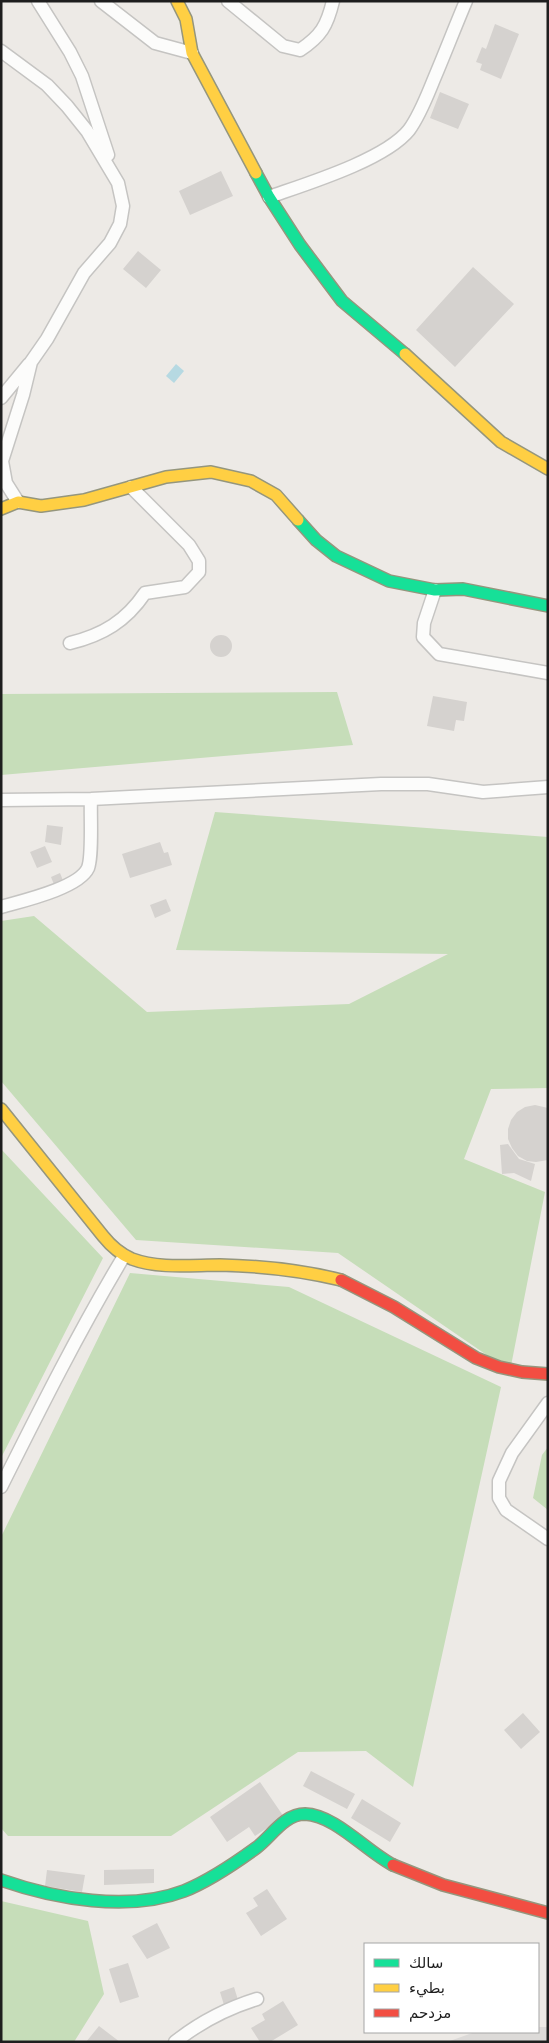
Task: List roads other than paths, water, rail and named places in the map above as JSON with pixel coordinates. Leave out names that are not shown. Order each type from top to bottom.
[{"type":"street","points":[[1,398],[31,362],[47,339],[84,273],[110,243],[120,224],[123,206],[118,183],[82,76],[70,52],[38,1]]},
{"type":"street","points":[[101,1],[155,43],[192,53]]},
{"type":"street","points":[[176,1],[186,18],[192,53],[269,197],[300,245],[342,301],[392,343],[501,442],[548,469]]},
{"type":"street","points":[[228,1],[283,46],[300,50],[316,39],[329,18],[333,1]]},
{"type":"street","points":[[269,197],[331,174],[382,151],[397,142],[420,112],[466,1]]},
{"type":"street","points":[[1,51],[47,85],[67,106],[87,131],[118,183]]},
{"type":"street","points":[[18,502],[6,483],[2,461],[23,395],[31,362]]},
{"type":"street","points":[[1,510],[18,502],[41,506],[84,500],[166,477],[211,472],[251,481],[276,495],[316,540],[336,556],[389,581],[435,590],[463,589],[548,606]]},
{"type":"street","points":[[70,643],[98,635],[132,611],[145,593],[185,587],[199,572],[199,560],[189,546],[131,486]]},
{"type":"street","points":[[435,590],[424,623],[423,637],[439,654],[548,673]]},
{"type":"street","points":[[1,800],[91,799],[380,784],[428,784],[483,792],[548,787]]},
{"type":"street","points":[[1,907],[39,896],[82,876],[88,868],[91,799]]},
{"type":"street","points":[[1,1108],[95,1226],[124,1256],[150,1263],[260,1267],[305,1271],[344,1281],[381,1300],[470,1356],[492,1366],[510,1371],[548,1374]]},
{"type":"street","points":[[1,1487],[60,1370],[97,1301],[124,1256]]},
{"type":"street","points":[[548,1402],[512,1453],[499,1481],[499,1498],[506,1510],[548,1539]]},
{"type":"street","points":[[1,1880],[42,1893],[71,1897],[118,1900],[159,1898],[184,1891],[256,1848],[292,1818],[301,1814],[308,1814],[316,1815],[378,1856],[413,1875],[548,1913]]},
{"type":"street","points":[[175,2042],[192,2029],[236,2006],[258,1999]]},
{"type":"water","points":[[176,364],[184,371],[174,383],[166,376]]}]
